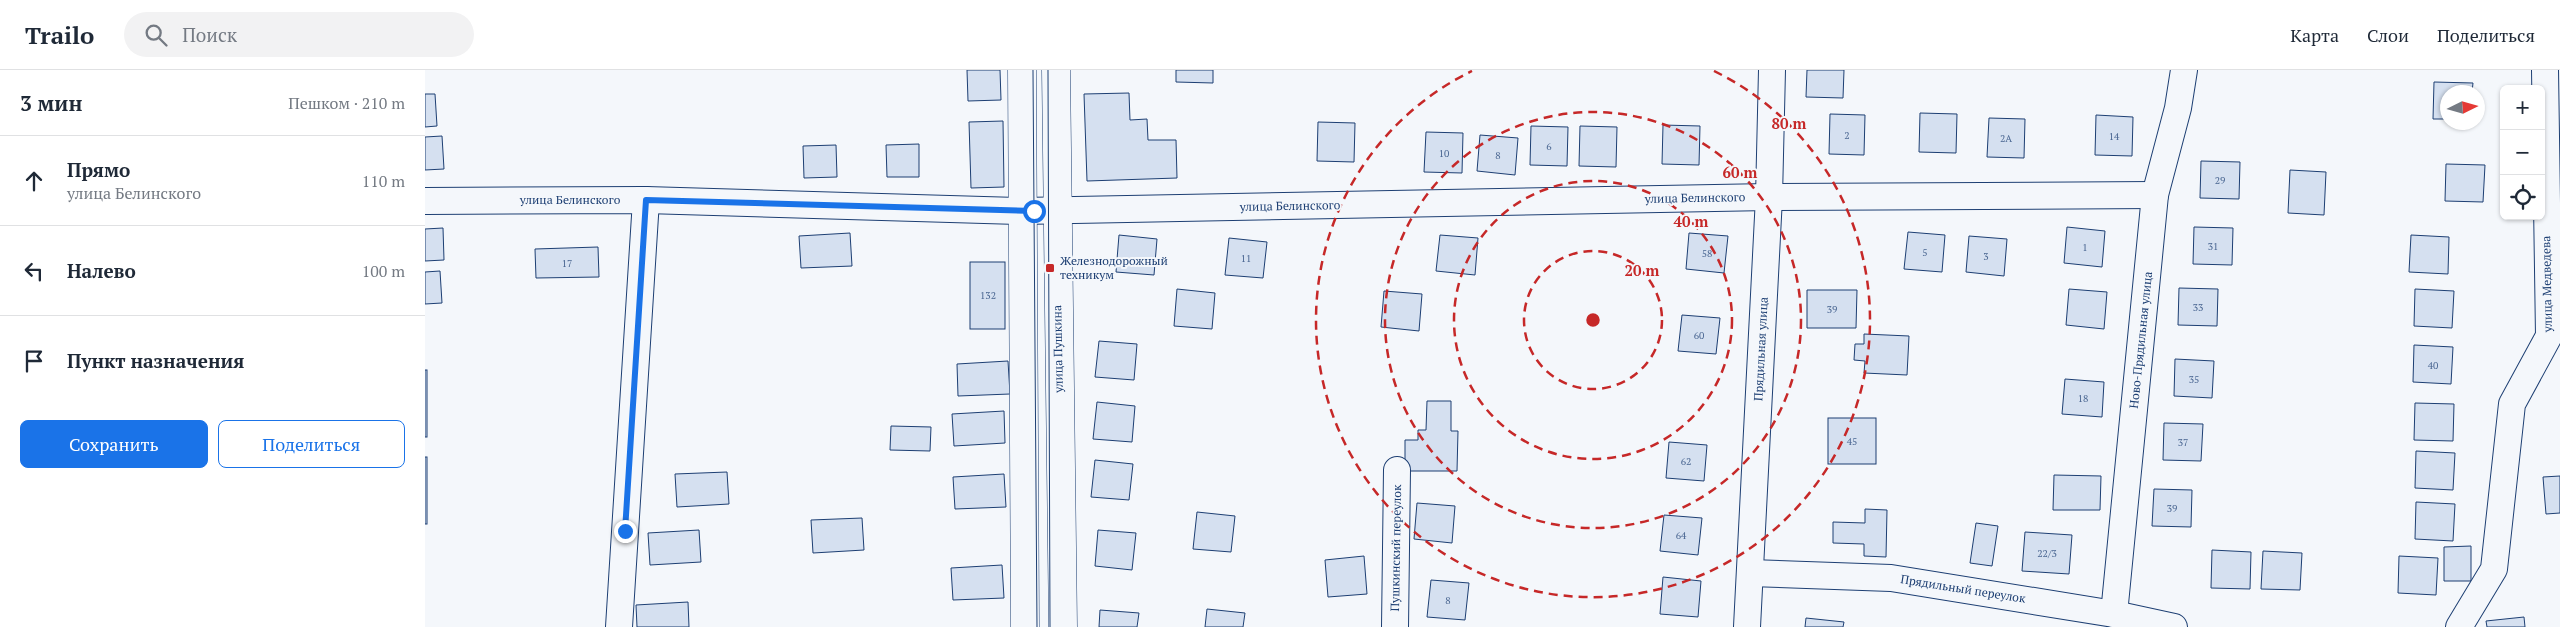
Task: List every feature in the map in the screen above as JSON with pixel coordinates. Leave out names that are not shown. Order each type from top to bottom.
[{"type":"main road","points":[[1022,70],[1025,627]]},
{"type":"main road","name":"улица Пушкина","points":[[1056,70],[1056,211],[1063,627]]},
{"type":"street","name":"Прядильная улица","points":[[1747,627],[1769,197],[1773,70]]},
{"type":"street","name":"Ново-Прядильная улица","points":[[2114,614],[2155,195],[2177,108],[2183,70]]},
{"type":"street","name":"улица Медведева","points":[[2459,627],[2493,569],[2512,404],[2555,346],[2553,231],[2545,70]]},
{"type":"street","name":"улица Белинского","points":[[425,200],[646,200],[1022,212],[1769,197],[2155,195]]},
{"type":"street","points":[[619,627],[646,200]]},
{"type":"street","name":"Пушкинский переулок","points":[[1395,627],[1397,470]]},
{"type":"street","name":"Прядильный переулок","points":[[1750,573],[1891,578],[2114,614],[2174,627]]},
{"type":"building","points":[[967,70],[1000,70],[1001,100],[968,101]]},
{"type":"building","points":[[1176,70],[1213,70],[1213,83],[1176,82]]},
{"type":"building","points":[[1807,70],[1844,70],[1843,98],[1806,97]]},
{"type":"building","points":[[2434,82],[2473,83],[2473,85],[2440,85],[2440,119],[2433,119]]},
{"type":"building","points":[[1129,93],[1130,120],[1147,119],[1148,140],[1176,140],[1177,178],[1087,181],[1084,94]]},
{"type":"building","points":[[425,94],[435,94],[437,126],[425,127]]},
{"type":"building","points":[[1920,113],[1957,114],[1956,153],[1919,152]]},
{"type":"building","points":[[1830,114],[1865,115],[1864,155],[1829,154]]},
{"type":"building","points":[[2096,115],[2133,117],[2132,156],[2095,155]]},
{"type":"building","points":[[1989,118],[2025,119],[2024,158],[1987,157]]},
{"type":"building","points":[[1003,121],[1004,187],[971,188],[969,122]]},
{"type":"building","points":[[1318,122],[1355,123],[1354,162],[1317,161]]},
{"type":"building","points":[[1663,125],[1700,126],[1699,165],[1662,164]]},
{"type":"building","points":[[1531,126],[1568,127],[1567,166],[1530,165]]},
{"type":"building","points":[[1580,126],[1617,127],[1616,167],[1579,166]]},
{"type":"building","points":[[1426,132],[1463,133],[1462,173],[1424,172]]},
{"type":"building","points":[[1480,135],[1518,138],[1515,175],[1477,171]]},
{"type":"building","points":[[442,136],[444,169],[425,170],[425,137]]},
{"type":"building","points":[[919,144],[919,177],[887,177],[886,145]]},
{"type":"building","points":[[836,145],[837,177],[804,178],[803,146]]},
{"type":"building","points":[[2201,161],[2240,162],[2239,199],[2200,198]]},
{"type":"building","points":[[2446,164],[2485,165],[2483,202],[2445,201]]},
{"type":"building","points":[[2290,170],[2326,172],[2324,215],[2288,213]]},
{"type":"building","points":[[2067,227],[2105,231],[2102,267],[2064,263]]},
{"type":"building","points":[[2194,227],[2233,228],[2232,265],[2193,264]]},
{"type":"building","points":[[443,228],[444,260],[425,261],[425,229]]},
{"type":"building","points":[[1908,232],[1945,235],[1942,272],[1904,269]]},
{"type":"building","points":[[850,233],[852,266],[801,268],[799,236]]},
{"type":"building","points":[[1689,233],[1728,236],[1724,273],[1686,269]]},
{"type":"building","points":[[1119,235],[1157,239],[1154,275],[1116,272]]},
{"type":"building","points":[[1440,235],[1478,238],[1475,275],[1436,271]]},
{"type":"building","points":[[2411,235],[2449,237],[2448,274],[2409,272]]},
{"type":"building","points":[[1969,236],[2007,239],[2004,276],[1966,272]]},
{"type":"building","points":[[1229,238],[1267,242],[1263,278],[1225,275]]},
{"type":"building","points":[[598,247],[599,277],[536,278],[535,249]]},
{"type":"building","points":[[970,262],[1005,262],[1005,329],[970,329]]},
{"type":"building","points":[[440,271],[442,303],[425,304],[425,272]]},
{"type":"building","points":[[2179,288],[2218,289],[2217,326],[2178,325]]},
{"type":"building","points":[[1177,289],[1215,293],[1212,329],[1174,326]]},
{"type":"building","points":[[2069,289],[2107,292],[2104,329],[2066,325]]},
{"type":"building","points":[[2415,289],[2454,291],[2452,328],[2414,326]]},
{"type":"building","points":[[1807,290],[1857,290],[1856,328],[1807,328]]},
{"type":"building","points":[[1384,291],[1422,294],[1419,331],[1381,327]]},
{"type":"building","points":[[1682,315],[1720,318],[1716,354],[1678,351]]},
{"type":"building","points":[[1864,334],[1909,336],[1907,375],[1864,373],[1865,361],[1854,360],[1855,344],[1864,344]]},
{"type":"building","points":[[1099,341],[1137,344],[1134,380],[1095,377]]},
{"type":"building","points":[[2414,345],[2453,347],[2451,384],[2413,382]]},
{"type":"building","points":[[2175,359],[2214,361],[2212,398],[2174,396]]},
{"type":"building","points":[[1008,361],[1010,394],[958,396],[957,364]]},
{"type":"building","points":[[425,370],[427,370],[427,437],[425,437]]},
{"type":"building","points":[[2065,379],[2104,382],[2102,417],[2062,414]]},
{"type":"building","points":[[1427,401],[1451,401],[1451,431],[1458,431],[1457,471],[1405,471],[1405,440],[1418,440],[1418,430],[1426,430]]},
{"type":"building","points":[[1097,402],[1135,406],[1132,442],[1093,439]]},
{"type":"building","points":[[2415,403],[2454,404],[2453,441],[2414,440]]},
{"type":"building","points":[[1004,411],[1005,443],[954,446],[952,414]]},
{"type":"building","points":[[1828,418],[1876,418],[1876,464],[1828,464]]},
{"type":"building","points":[[2164,423],[2203,424],[2201,461],[2163,460]]},
{"type":"building","points":[[891,426],[931,427],[930,451],[890,450]]},
{"type":"building","points":[[1669,442],[1707,445],[1704,481],[1666,478]]},
{"type":"building","points":[[2416,451],[2455,453],[2453,490],[2415,488]]},
{"type":"building","points":[[425,457],[427,457],[427,524],[425,524]]},
{"type":"building","points":[[1095,460],[1133,464],[1129,500],[1091,497]]},
{"type":"building","points":[[727,472],[729,504],[677,507],[675,474]]},
{"type":"building","points":[[1004,474],[1006,507],[955,509],[953,477]]},
{"type":"building","points":[[2054,475],[2101,476],[2100,510],[2053,510]]},
{"type":"building","points":[[2560,476],[2560,513],[2546,514],[2543,477]]},
{"type":"building","points":[[2154,489],[2192,490],[2191,527],[2152,526]]},
{"type":"building","points":[[2416,502],[2455,504],[2453,541],[2415,539]]},
{"type":"building","points":[[1417,503],[1455,506],[1452,543],[1414,539]]},
{"type":"building","points":[[1865,509],[1887,510],[1886,557],[1864,556],[1864,544],[1833,543],[1833,522],[1865,523]]},
{"type":"building","points":[[1197,512],[1235,516],[1231,552],[1193,549]]},
{"type":"building","points":[[1664,515],[1702,518],[1698,555],[1660,551]]},
{"type":"building","points":[[862,518],[864,550],[813,553],[811,520]]},
{"type":"building","points":[[1976,523],[1998,526],[1992,566],[1970,563]]},
{"type":"building","points":[[699,530],[701,562],[650,565],[648,533]]},
{"type":"building","points":[[1098,530],[1136,533],[1132,570],[1095,566]]},
{"type":"building","points":[[2025,532],[2072,535],[2069,574],[2022,571]]},
{"type":"building","points":[[2471,546],[2471,581],[2444,581],[2444,547]]},
{"type":"building","points":[[2212,550],[2251,552],[2250,589],[2211,588]]},
{"type":"building","points":[[2263,551],[2302,553],[2300,590],[2261,589]]},
{"type":"building","points":[[1364,556],[1367,594],[1328,597],[1325,560]]},
{"type":"building","points":[[2399,556],[2438,558],[2436,595],[2398,593]]},
{"type":"building","points":[[1002,565],[1004,598],[953,600],[951,568]]},
{"type":"building","points":[[1663,577],[1701,581],[1698,617],[1660,614]]},
{"type":"building","points":[[1431,580],[1469,583],[1465,620],[1427,617]]},
{"type":"building","points":[[688,602],[689,627],[637,627],[636,605]]},
{"type":"building","points":[[1207,609],[1245,613],[1243,627],[1205,627]]},
{"type":"building","points":[[1100,610],[1139,613],[1137,627],[1099,627]]},
{"type":"building","points":[[2524,617],[2525,627],[2487,627],[2486,621]]},
{"type":"building","points":[[1806,618],[1844,622],[1843,627],[1805,627]]},
{"type":"tram line","points":[[1033,70],[1037,627]]},
{"type":"tram line","points":[[1048,70],[1050,627]]},
{"type":"place","name":"Железнодорожный техникум","points":[[1050,268]]},
{"type":"route","points":[[625,531],[646,200],[1034,211]]}]
